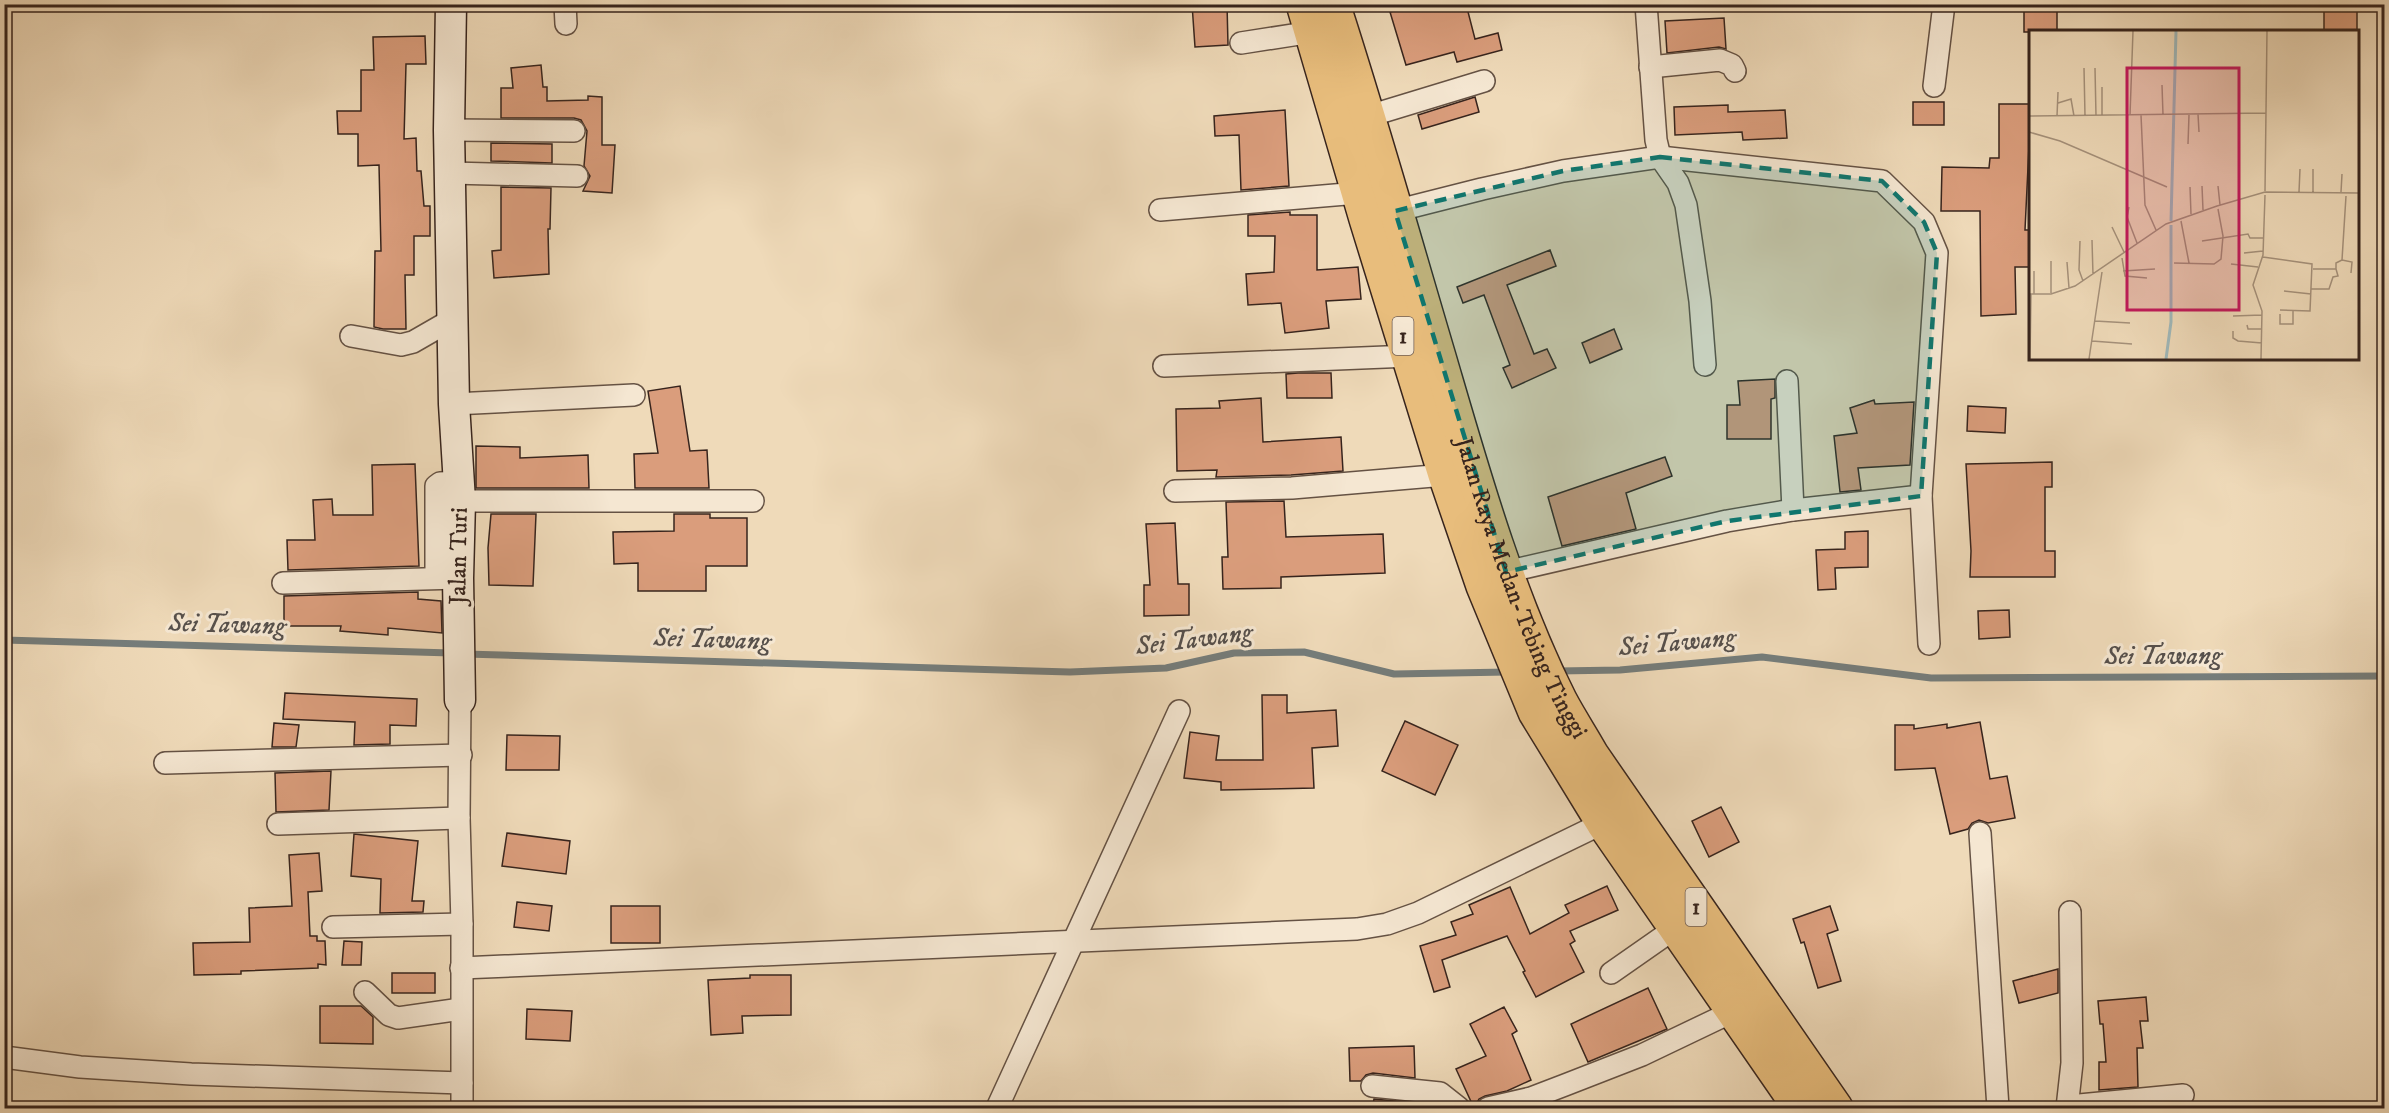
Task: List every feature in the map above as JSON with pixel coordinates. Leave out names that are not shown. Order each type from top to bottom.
[{"type":"highway","name":"Jalan Raya Medan-Tebing Tinggi","points":[[1333,4],[1369,116],[1380,196],[1410,356],[1445,475],[1483,586],[1527,658],[1603,823],[1674,929],[1734,1011],[1800,1108]]},
{"type":"highway","name":"Jalan Raya Medan-Tebing Tinggi","points":[[1308,18],[1380,196],[1506,572],[1527,658]]},
{"type":"highway","name":"Jalan Raya Medan-Tebing Tinggi","points":[[1548,706],[1592,755],[1836,1108]]},
{"type":"street","name":"Jalan Turi","points":[[451,4],[449,130],[454,404],[459,492],[447,578],[458,643],[460,700],[462,1108]]},
{"type":"street","points":[[1646,4],[1656,140],[1660,157],[1678,183],[1686,205],[1700,301],[1706,365]]},
{"type":"street","points":[[1934,86],[1944,4]]},
{"type":"street","points":[[1241,43],[1308,18]]},
{"type":"street","points":[[1650,67],[1720,60],[1732,65],[1735,71]]},
{"type":"street","points":[[1369,116],[1484,81]]},
{"type":"street","points":[[449,130],[574,131]]},
{"type":"street","points":[[1160,210],[1380,196],[1660,157],[1882,181],[1924,222],[1937,253],[1921,496],[1929,644]]},
{"type":"street","points":[[451,173],[577,176]]},
{"type":"street","points":[[351,336],[401,345],[413,342],[453,319]]},
{"type":"street","points":[[1164,366],[1410,356]]},
{"type":"street","points":[[1786,381],[1793,510]]},
{"type":"street","points":[[454,404],[634,395]]},
{"type":"street","points":[[1175,491],[1292,488],[1445,475]]},
{"type":"street","points":[[459,492],[753,501]]},
{"type":"street","points":[[1506,572],[1727,521],[1793,510],[1921,496]]},
{"type":"street","points":[[283,584],[447,578]]},
{"type":"street","points":[[997,1108],[1179,711]]},
{"type":"street","points":[[165,763],[461,755]]},
{"type":"street","points":[[278,824],[459,819]]},
{"type":"street","points":[[462,968],[1357,928],[1387,924],[1418,913],[1603,823]]},
{"type":"street","points":[[1980,833],[1998,1108]]},
{"type":"street","points":[[2070,912],[2072,1063],[2068,1107],[2183,1095]]},
{"type":"street","points":[[333,927],[462,924]]},
{"type":"street","points":[[1611,973],[1674,929]]},
{"type":"street","points":[[365,992],[389,1016],[398,1018],[462,1009]]},
{"type":"street","points":[[1488,1108],[1531,1098],[1598,1072],[1734,1011]]},
{"type":"street","points":[[4,1057],[80,1067],[462,1083]]},
{"type":"street","points":[[1372,1086],[1440,1093],[1459,1108]]},
{"type":"highlighted area","points":[[1660,157],[1882,181],[1924,222],[1937,253],[1921,496],[1727,521],[1506,572],[1395,211],[1563,171]]},
{"type":"building","points":[[1192,4],[1227,4],[1228,45],[1195,47]]},
{"type":"building","points":[[1417,4],[1466,4],[1475,39],[1498,33],[1502,50],[1457,62],[1454,52],[1406,65],[1390,12]]},
{"type":"building","points":[[2024,4],[2057,4],[2057,30],[2024,32]]},
{"type":"building","points":[[2324,4],[2357,4],[2357,30],[2324,30]]},
{"type":"building","points":[[1724,18],[1726,49],[1719,47],[1667,53],[1665,21]]},
{"type":"building","points":[[425,36],[426,64],[406,64],[404,139],[416,138],[417,171],[421,171],[424,206],[430,206],[430,236],[414,236],[414,275],[405,275],[406,329],[383,329],[374,327],[375,251],[381,251],[379,165],[358,166],[358,134],[338,134],[337,111],[361,111],[361,70],[374,70],[373,37]]},
{"type":"building","points":[[541,65],[543,87],[547,87],[547,101],[588,100],[588,96],[602,97],[602,145],[615,145],[612,193],[583,191],[590,176],[584,166],[587,131],[581,120],[574,118],[501,118],[501,88],[513,88],[511,68]]},
{"type":"building","points":[[1475,97],[1479,112],[1422,129],[1418,115]]},
{"type":"building","points":[[1913,102],[1944,102],[1944,125],[1913,125]]},
{"type":"building","points":[[1999,104],[2029,104],[2025,230],[2029,230],[2029,267],[2015,267],[2016,314],[1981,316],[1980,211],[1941,211],[1942,167],[1989,168],[1990,158],[1999,158]]},
{"type":"building","points":[[1728,105],[1728,112],[1785,110],[1787,138],[1743,140],[1742,132],[1675,135],[1674,107]]},
{"type":"building","points":[[1285,110],[1289,186],[1241,190],[1239,135],[1215,136],[1214,116]]},
{"type":"building","points":[[491,143],[552,144],[552,163],[491,161]]},
{"type":"building","points":[[501,187],[551,188],[550,229],[548,229],[549,274],[494,278],[492,251],[501,250]]},
{"type":"building","points":[[1290,212],[1290,215],[1317,215],[1317,270],[1358,267],[1361,299],[1326,301],[1329,328],[1285,333],[1281,303],[1248,305],[1246,274],[1274,272],[1275,236],[1248,236],[1248,215]]},
{"type":"building","points":[[1550,250],[1556,266],[1507,285],[1534,354],[1547,349],[1556,368],[1512,388],[1503,368],[1510,365],[1484,295],[1463,303],[1457,287]]},
{"type":"building","points":[[1614,329],[1622,349],[1590,363],[1582,343]]},
{"type":"building","points":[[1331,373],[1332,398],[1287,398],[1286,374]]},
{"type":"building","points":[[1775,379],[1775,398],[1771,399],[1771,439],[1727,439],[1727,405],[1740,405],[1738,381]]},
{"type":"building","points":[[680,386],[690,451],[707,450],[709,488],[635,488],[634,454],[658,453],[648,391]]},
{"type":"building","points":[[1261,398],[1263,442],[1341,437],[1343,471],[1216,477],[1217,470],[1177,471],[1176,409],[1220,408],[1219,401]]},
{"type":"building","points":[[1874,400],[1875,404],[1914,402],[1910,465],[1858,468],[1861,490],[1840,492],[1834,436],[1857,433],[1850,408]]},
{"type":"building","points":[[1968,406],[2006,408],[2005,433],[1967,431]]},
{"type":"building","points":[[476,446],[520,447],[520,458],[588,455],[589,488],[476,488]]},
{"type":"building","points":[[1665,457],[1672,476],[1626,493],[1636,529],[1562,546],[1548,497]]},
{"type":"building","points":[[2052,462],[2052,487],[2045,487],[2045,551],[2055,551],[2055,577],[1970,577],[1971,551],[1966,464]]},
{"type":"building","points":[[415,464],[419,566],[288,570],[287,540],[315,540],[313,500],[332,499],[333,515],[373,515],[372,465]]},
{"type":"building","points":[[1284,501],[1286,537],[1383,534],[1385,573],[1281,577],[1281,588],[1223,589],[1222,557],[1228,557],[1226,502]]},
{"type":"building","points":[[491,514],[536,514],[533,586],[489,585],[488,548]]},
{"type":"building","points":[[674,514],[710,514],[710,518],[747,518],[747,566],[706,566],[706,591],[638,591],[638,563],[614,564],[613,532],[674,531]]},
{"type":"building","points":[[1175,523],[1178,584],[1189,584],[1189,615],[1144,616],[1144,585],[1150,585],[1146,524]]},
{"type":"building","points":[[1868,531],[1868,567],[1835,568],[1836,589],[1818,590],[1816,550],[1845,549],[1845,532]]},
{"type":"building","points":[[418,592],[418,599],[441,601],[442,633],[388,628],[388,635],[340,631],[341,626],[284,626],[284,596]]},
{"type":"building","points":[[2009,610],[2010,637],[1979,639],[1978,611]]},
{"type":"building","points":[[285,693],[417,699],[416,726],[390,725],[390,744],[354,745],[355,722],[283,719]]},
{"type":"building","points":[[1262,695],[1287,695],[1287,713],[1336,710],[1338,746],[1312,748],[1314,788],[1221,790],[1221,782],[1184,778],[1190,732],[1219,736],[1216,760],[1263,760]]},
{"type":"building","points":[[1405,721],[1458,745],[1435,795],[1382,771]]},
{"type":"building","points":[[1980,722],[1990,779],[2007,776],[2015,818],[1988,823],[1979,820],[1972,823],[1968,829],[1950,834],[1935,768],[1895,770],[1895,725],[1914,725],[1914,729],[1947,724],[1947,728]]},
{"type":"building","points":[[274,723],[299,725],[296,747],[272,747]]},
{"type":"building","points":[[507,735],[560,736],[559,770],[506,770]]},
{"type":"building","points":[[331,771],[329,810],[276,812],[275,773]]},
{"type":"building","points":[[1721,807],[1739,842],[1709,857],[1692,821]]},
{"type":"building","points":[[507,833],[570,841],[566,874],[502,866]]},
{"type":"building","points":[[354,834],[418,841],[412,901],[424,901],[423,912],[380,913],[381,879],[351,876]]},
{"type":"building","points":[[319,853],[322,891],[308,892],[310,936],[317,936],[317,941],[325,941],[326,965],[318,964],[318,968],[241,971],[241,974],[194,975],[193,943],[250,942],[249,908],[292,906],[289,855]]},
{"type":"building","points":[[1607,886],[1618,910],[1570,931],[1575,941],[1570,944],[1584,972],[1536,997],[1507,936],[1442,960],[1450,987],[1434,992],[1420,946],[1456,935],[1451,922],[1473,914],[1469,905],[1510,887],[1530,934],[1569,913],[1565,905]]},
{"type":"building","points":[[517,902],[552,906],[549,931],[514,927]]},
{"type":"building","points":[[611,906],[660,906],[660,943],[611,943]]},
{"type":"building","points":[[1830,906],[1838,930],[1827,934],[1841,981],[1818,988],[1804,942],[1801,943],[1793,919]]},
{"type":"building","points":[[344,941],[362,942],[361,965],[342,965]]},
{"type":"building","points":[[2058,969],[2058,993],[2019,1003],[2013,981]]},
{"type":"building","points":[[392,973],[435,973],[435,993],[392,993]]},
{"type":"building","points":[[750,975],[791,975],[791,1015],[742,1016],[743,1033],[711,1035],[708,980],[750,978]]},
{"type":"building","points":[[1648,988],[1667,1029],[1588,1062],[1571,1024]]},
{"type":"building","points":[[2146,997],[2148,1021],[2140,1021],[2143,1048],[2137,1048],[2138,1087],[2099,1090],[2099,1062],[2106,1062],[2103,1024],[2100,1024],[2098,1001]]},
{"type":"building","points":[[320,1006],[361,1006],[373,1017],[373,1044],[320,1043]]},
{"type":"building","points":[[1504,1007],[1517,1031],[1512,1034],[1531,1080],[1507,1091],[1485,1096],[1479,1099],[1474,1108],[1456,1069],[1486,1056],[1470,1024]]},
{"type":"building","points":[[527,1009],[572,1011],[570,1041],[526,1039]]},
{"type":"building","points":[[1414,1046],[1415,1078],[1373,1073],[1366,1075],[1361,1081],[1350,1081],[1349,1048]]},
{"type":"building","points":[[1374,1099],[1416,1103],[1416,1108],[1372,1108]]},
{"type":"waterway","name":"Sei Tawang","points":[[4,640],[451,653]]},
{"type":"waterway","name":"Sei Tawang","points":[[465,654],[1070,672],[1166,668],[1234,653],[1304,652],[1394,674],[1508,672]]},
{"type":"waterway","name":"Sei Tawang","points":[[1558,671],[1620,670],[1762,657],[1931,678],[2384,676]]}]
